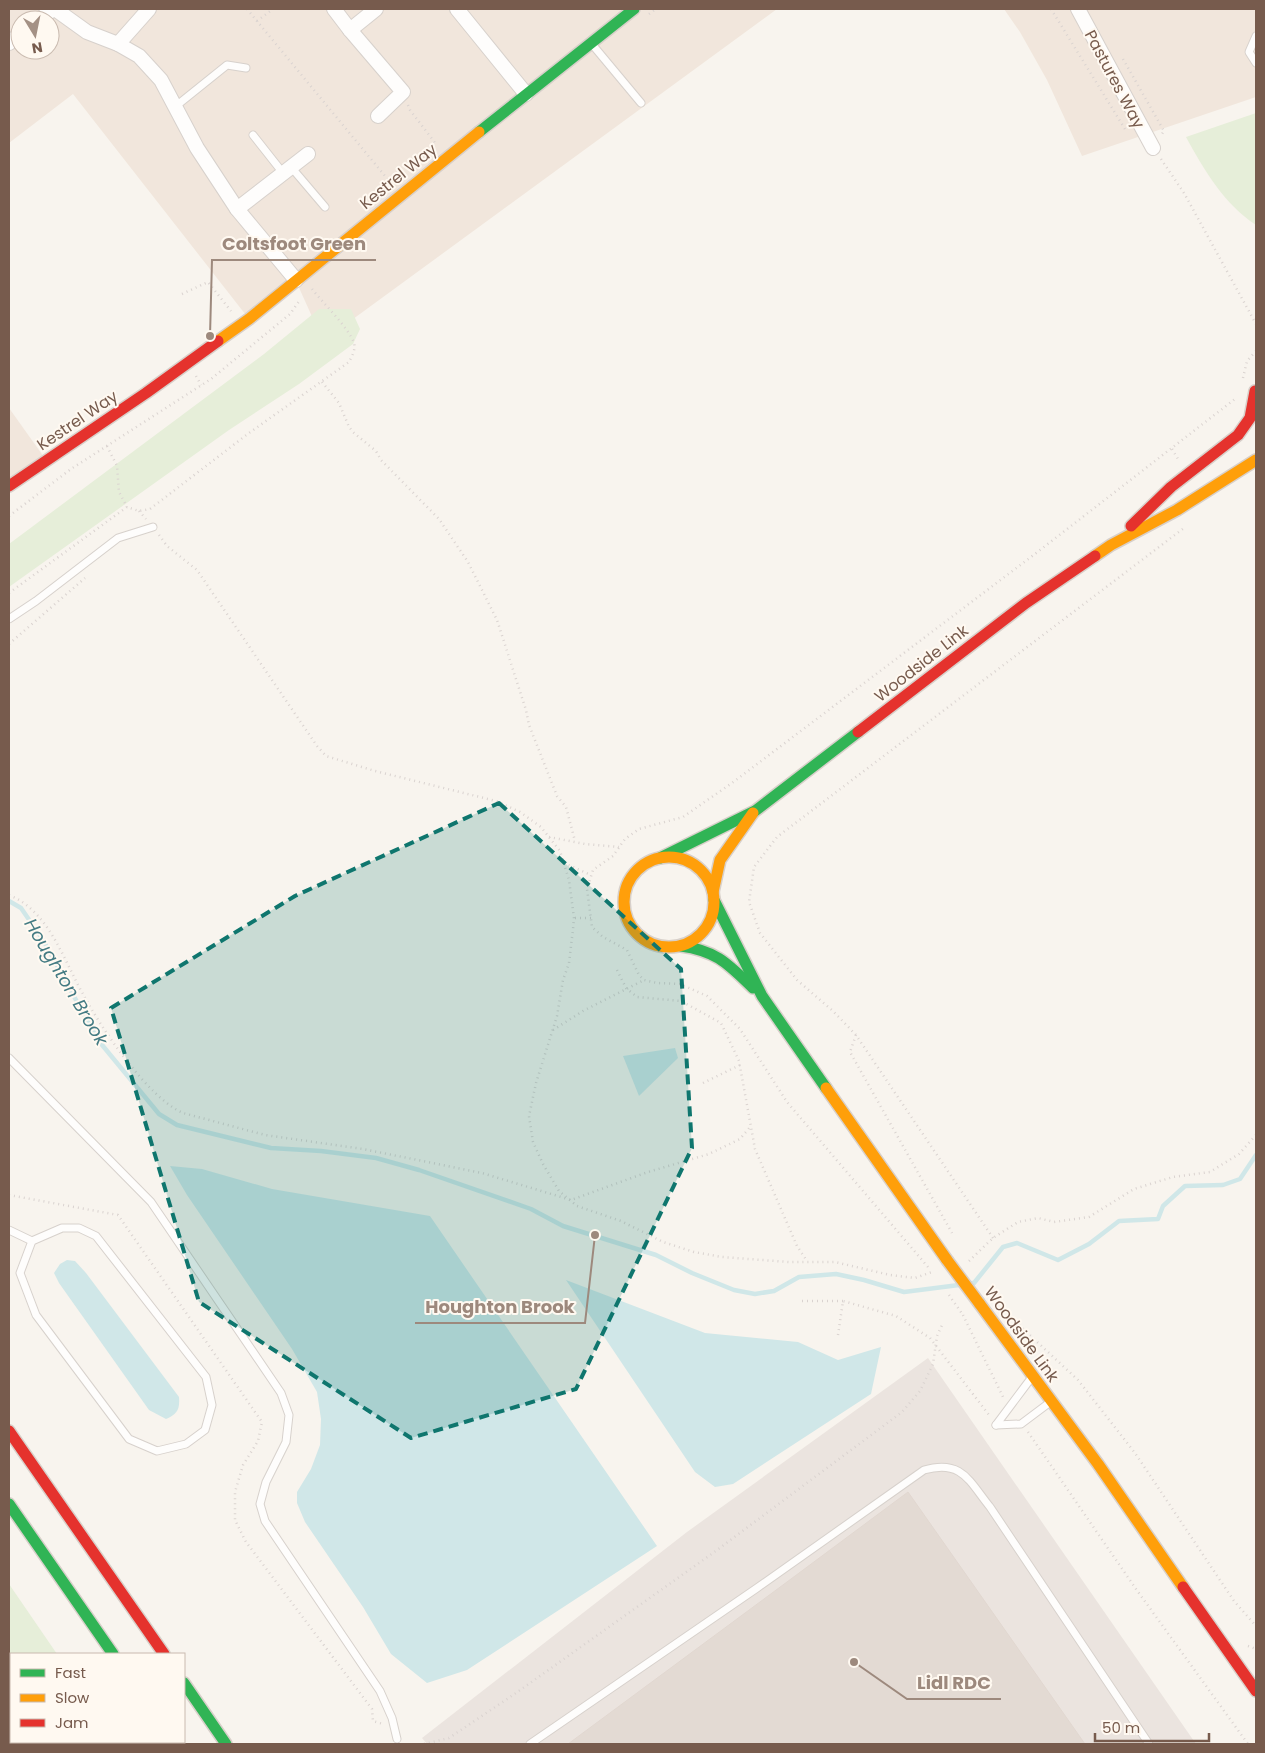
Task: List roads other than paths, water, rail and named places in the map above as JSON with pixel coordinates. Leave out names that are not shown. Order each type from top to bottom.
[{"type":"main road","name":"Kestrel Way","points":[[9,486],[146,393],[242,324],[634,9]]},
{"type":"main road","name":"Woodside Link","points":[[1256,387],[1256,403]]},
{"type":"main road","name":"Woodside Link","points":[[1110,545],[1171,487],[1238,436],[1250,418],[1256,387]]},
{"type":"main road","name":"Woodside Link","points":[[660,858],[755,811],[1026,603],[1110,545],[1177,510],[1256,460]]},
{"type":"main road","name":"Woodside Link","points":[[755,811],[720,860],[713,896],[734,944],[762,996],[947,1260],[1098,1464],[1256,1691]]},
{"type":"main road","points":[[671,857],[693,864],[705,876],[713,896],[713,912],[709,924],[702,934],[681,946],[667,947],[647,942],[636,934],[624,910],[624,896],[628,883],[636,872],[647,863],[660,858],[671,857]]},
{"type":"main road","name":"Woodside Link","points":[[681,946],[702,949],[719,958],[762,996]]},
{"type":"main road","points":[[9,1432],[163,1653]]},
{"type":"main road","points":[[9,1504],[112,1653]]},
{"type":"main road","points":[[185,1684],[226,1744]]},
{"type":"street","points":[[54,9],[87,32],[118,44],[139,56],[162,80],[197,148],[237,209],[296,280]]},
{"type":"street","points":[[118,44],[149,9]]},
{"type":"street","points":[[334,9],[403,92],[378,116]]},
{"type":"street","points":[[350,30],[376,9]]},
{"type":"street","points":[[457,9],[526,94]]},
{"type":"street","name":"Pastures Way","points":[[1078,9],[1153,148]]},
{"type":"street","points":[[237,209],[308,154]]},
{"type":"lane","points":[[1256,36],[1249,52],[1256,63]]},
{"type":"lane","points":[[590,43],[640,103]]},
{"type":"lane","points":[[176,106],[227,65],[246,68]]},
{"type":"lane","points":[[253,135],[325,207]]},
{"type":"lane","points":[[9,619],[36,601],[118,538],[153,527]]},
{"type":"lane","points":[[9,1058],[151,1202],[280,1393],[289,1415],[286,1442],[266,1482],[260,1504],[265,1521],[380,1691],[392,1718],[397,1739]]},
{"type":"lane","points":[[9,1230],[32,1241],[62,1228],[79,1228],[96,1236],[206,1377],[212,1405],[205,1430],[186,1444],[157,1451],[130,1439],[36,1315],[20,1273],[32,1241]]},
{"type":"lane","points":[[1033,1376],[996,1424],[1022,1424],[1051,1401]]},
{"type":"lane","points":[[530,1744],[749,1594],[924,1470],[937,1466],[949,1466],[960,1471],[990,1508],[1149,1744]]},
{"type":"waterway","name":"Houghton Brook","points":[[9,901],[21,908],[43,940],[98,1040],[159,1114],[177,1125],[271,1148],[321,1151],[376,1158],[419,1170],[531,1209],[563,1226],[656,1255],[692,1273],[734,1290],[755,1294],[774,1291],[799,1277],[836,1274],[904,1292],[959,1285]]},
{"type":"waterway","name":"Houghton Brook","points":[[972,1283],[974,1283],[1003,1247],[1017,1243],[1058,1260],[1089,1244],[1119,1221],[1158,1219],[1163,1206],[1185,1186],[1223,1185],[1240,1179],[1256,1155]]},
{"type":"place","name":"Coltsfoot Green","points":[[210,336]]},
{"type":"place","name":"Houghton Brook","points":[[595,1235]]},
{"type":"place","name":"Lidl RDC","points":[[854,1662]]}]
